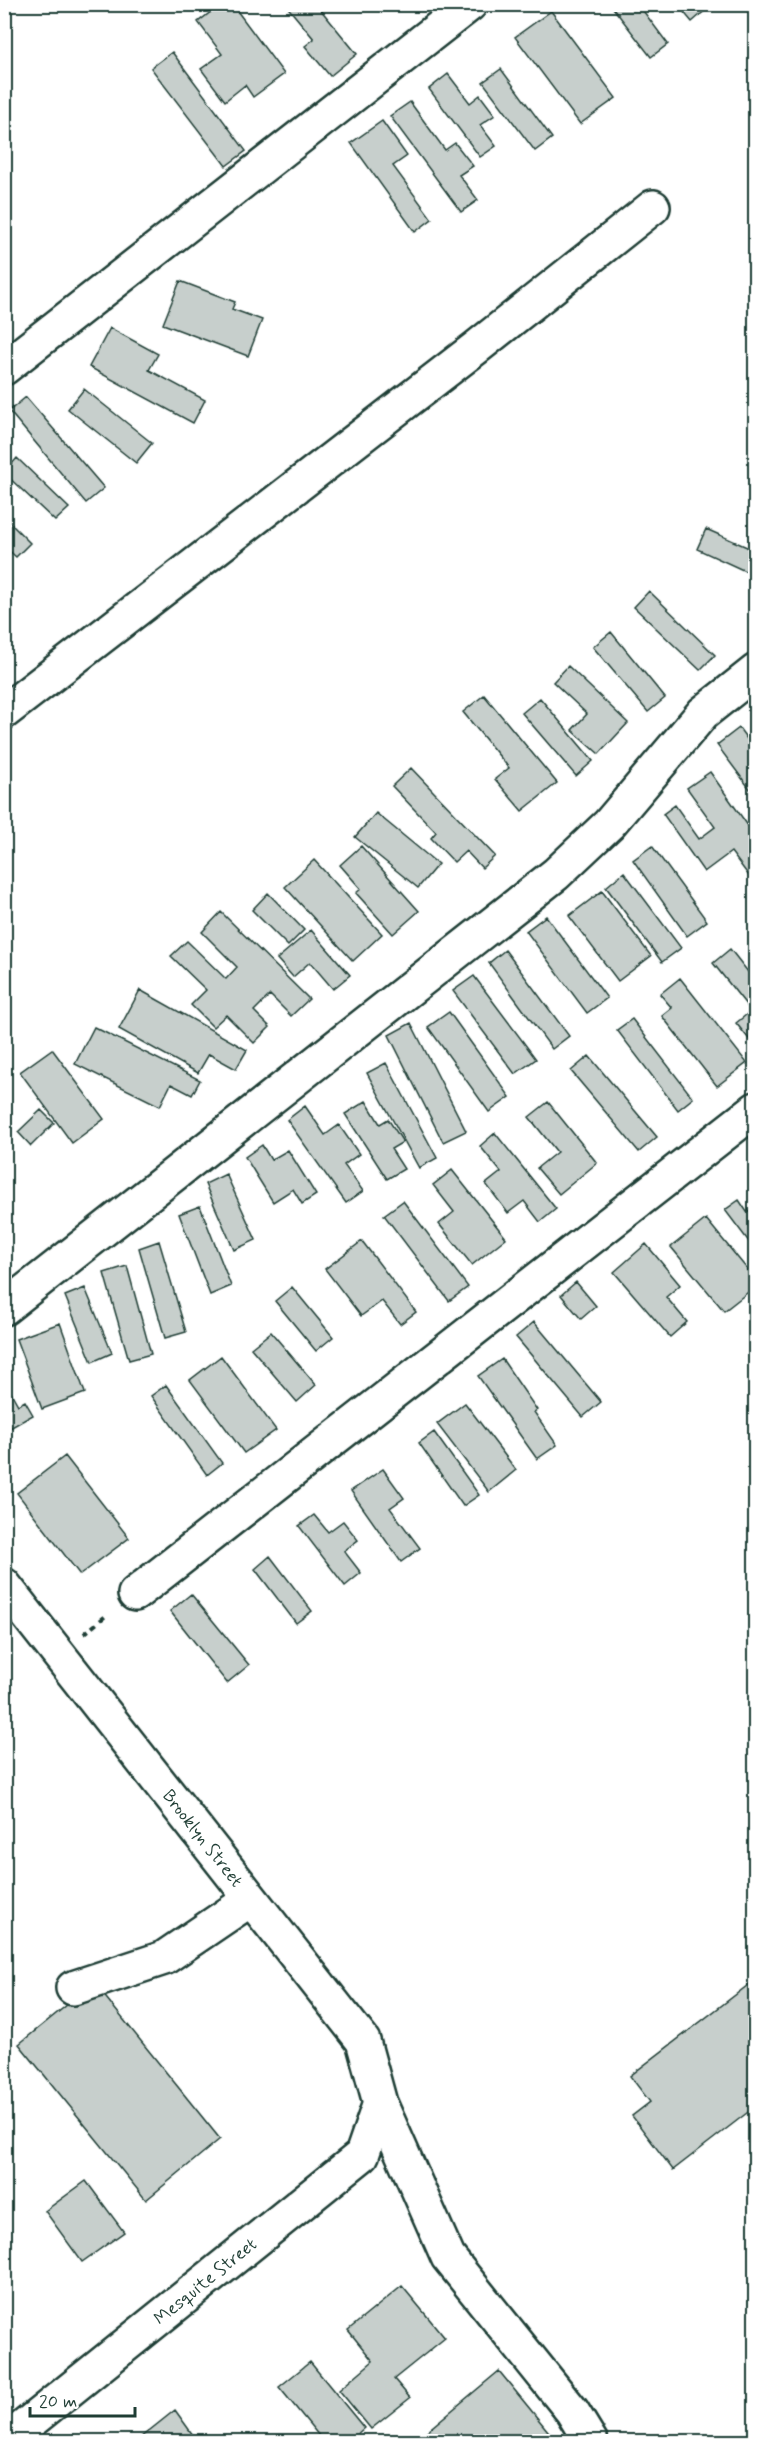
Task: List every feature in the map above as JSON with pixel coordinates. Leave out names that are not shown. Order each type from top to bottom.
[{"type":"street","points":[[4,368],[470,4]]},
{"type":"street","points":[[4,712],[477,347],[653,207]]},
{"type":"street","points":[[4,1308],[556,874],[609,824],[703,712],[756,671]]},
{"type":"street","points":[[135,1593],[756,1109]]},
{"type":"street","name":"Brooklyn Street","points":[[4,1586],[363,2042],[380,2103],[447,2257],[572,2411],[591,2442]]},
{"type":"street","points":[[73,1988],[164,1959],[251,1899]]},
{"type":"street","name":"Mesquite Street","points":[[5,2442],[362,2155],[380,2103]]},
{"type":"path","points":[[57,1654],[135,1593]]},
{"type":"building","points":[[221,4],[232,4],[284,74],[253,97],[245,85],[225,101],[201,69],[222,54],[198,22]]},
{"type":"building","points":[[285,4],[316,4],[357,54],[330,76],[305,46],[314,39]]},
{"type":"building","points":[[610,4],[638,4],[668,44],[651,57]]},
{"type":"building","points":[[677,4],[705,4],[708,8],[692,22]]},
{"type":"building","points":[[551,11],[616,98],[580,124],[515,37]]},
{"type":"building","points":[[172,52],[246,151],[226,166],[151,68]]},
{"type":"building","points":[[501,69],[552,138],[535,151],[483,82]]},
{"type":"building","points":[[448,74],[470,103],[480,95],[495,115],[480,125],[496,146],[480,157],[429,89]]},
{"type":"building","points":[[410,102],[445,150],[455,143],[473,166],[459,175],[478,200],[461,212],[390,116]]},
{"type":"building","points":[[382,121],[407,156],[393,166],[432,219],[415,232],[351,143]]},
{"type":"building","points":[[180,281],[235,302],[232,309],[262,320],[248,356],[163,324]]},
{"type":"building","points":[[110,328],[158,354],[149,370],[205,400],[193,423],[89,367]]},
{"type":"building","points":[[84,389],[152,443],[136,463],[68,409]]},
{"type":"building","points":[[26,397],[104,488],[86,503],[9,411]]},
{"type":"building","points":[[17,458],[69,508],[55,521],[4,473]]},
{"type":"building","points":[[4,517],[30,543],[16,557],[4,546]]},
{"type":"building","points":[[706,529],[756,551],[756,576],[697,549]]},
{"type":"building","points":[[649,591],[715,655],[700,670],[634,607]]},
{"type":"building","points":[[611,632],[665,698],[648,712],[593,647]]},
{"type":"building","points":[[568,666],[628,723],[599,754],[572,730],[587,714],[553,682]]},
{"type":"building","points":[[484,695],[557,783],[522,811],[495,779],[509,768],[463,712]]},
{"type":"building","points":[[540,698],[593,761],[576,776],[522,713]]},
{"type":"building","points":[[739,728],[756,751],[756,797],[717,745]]},
{"type":"building","points":[[411,768],[495,856],[482,868],[466,851],[454,862],[431,838],[436,832],[392,786]]},
{"type":"building","points":[[710,772],[756,837],[756,872],[749,876],[731,852],[704,872],[663,814],[675,805],[699,839],[715,827],[687,788]]},
{"type":"building","points":[[376,813],[438,864],[418,888],[355,837]]},
{"type":"building","points":[[361,846],[419,911],[393,934],[356,893],[361,889],[340,865]]},
{"type":"building","points":[[652,846],[707,921],[687,936],[633,860]]},
{"type":"building","points":[[314,860],[382,934],[353,961],[285,887]]},
{"type":"building","points":[[624,872],[681,948],[662,962],[606,887]]},
{"type":"building","points":[[602,891],[651,956],[618,981],[569,916]]},
{"type":"building","points":[[268,893],[304,930],[288,946],[252,910]]},
{"type":"building","points":[[221,912],[309,999],[291,1016],[270,995],[254,1011],[270,1027],[254,1043],[226,1015],[213,1027],[191,1005],[206,990],[171,956],[187,941],[226,979],[237,967],[202,932]]},
{"type":"building","points":[[546,916],[607,998],[587,1013],[526,931]]},
{"type":"building","points":[[311,930],[350,975],[333,989],[310,962],[293,977],[277,959]]},
{"type":"building","points":[[730,949],[756,982],[756,1043],[753,1044],[736,1023],[751,1011],[713,963]]},
{"type":"building","points":[[505,950],[569,1036],[552,1049],[489,963]]},
{"type":"building","points":[[474,976],[536,1059],[515,1074],[453,991]]},
{"type":"building","points":[[680,978],[747,1063],[717,1086],[662,1016],[672,1008],[660,994]]},
{"type":"building","points":[[140,990],[247,1050],[236,1069],[209,1054],[198,1073],[119,1029]]},
{"type":"building","points":[[449,1012],[510,1097],[489,1112],[428,1027]]},
{"type":"building","points":[[632,1019],[693,1098],[678,1110],[617,1030]]},
{"type":"building","points":[[411,1023],[466,1131],[443,1142],[389,1035]]},
{"type":"building","points":[[94,1027],[200,1080],[192,1095],[171,1084],[160,1106],[75,1064]]},
{"type":"building","points":[[52,1049],[104,1119],[72,1143],[20,1072]]},
{"type":"building","points":[[589,1056],[657,1137],[639,1152],[571,1071]]},
{"type":"building","points":[[386,1063],[437,1158],[419,1168],[367,1073]]},
{"type":"building","points":[[366,1101],[380,1124],[388,1119],[403,1142],[391,1149],[404,1169],[387,1179],[345,1114]]},
{"type":"building","points":[[548,1102],[597,1163],[559,1194],[537,1168],[557,1152],[529,1117]]},
{"type":"building","points":[[305,1106],[325,1135],[339,1125],[359,1154],[344,1165],[363,1191],[346,1203],[287,1120]]},
{"type":"building","points":[[41,1110],[54,1123],[31,1146],[18,1132]]},
{"type":"building","points":[[495,1133],[556,1209],[540,1222],[524,1201],[508,1213],[486,1184],[501,1172],[480,1146]]},
{"type":"building","points":[[262,1145],[271,1160],[288,1150],[316,1195],[302,1204],[293,1189],[273,1202],[245,1157]]},
{"type":"building","points":[[452,1170],[506,1238],[472,1265],[439,1224],[454,1212],[433,1185]]},
{"type":"building","points":[[226,1174],[256,1240],[234,1250],[205,1184]]},
{"type":"building","points":[[739,1200],[747,1212],[756,1206],[756,1251],[725,1210]]},
{"type":"building","points":[[403,1201],[468,1287],[449,1301],[384,1215]]},
{"type":"building","points":[[200,1206],[231,1286],[210,1295],[179,1214]]},
{"type":"building","points":[[706,1219],[756,1280],[756,1286],[724,1311],[671,1247]]},
{"type":"building","points":[[159,1241],[186,1332],[165,1338],[139,1248]]},
{"type":"building","points":[[362,1241],[416,1312],[400,1324],[382,1301],[361,1316],[325,1269]]},
{"type":"building","points":[[646,1244],[680,1285],[666,1297],[687,1322],[670,1337],[614,1272]]},
{"type":"building","points":[[127,1266],[151,1354],[129,1360],[104,1273]]},
{"type":"building","points":[[576,1282],[596,1306],[581,1319],[561,1295]]},
{"type":"building","points":[[292,1287],[333,1337],[316,1351],[275,1301]]},
{"type":"building","points":[[85,1288],[112,1353],[92,1362],[65,1296]]},
{"type":"building","points":[[534,1322],[601,1402],[583,1417],[516,1337]]},
{"type":"building","points":[[60,1323],[85,1393],[42,1409],[16,1339]]},
{"type":"building","points":[[271,1332],[316,1385],[297,1402],[251,1348]]},
{"type":"building","points":[[221,1356],[276,1430],[244,1453],[190,1380]]},
{"type":"building","points":[[502,1359],[537,1410],[534,1412],[557,1445],[537,1459],[478,1376]]},
{"type":"building","points":[[4,1380],[18,1405],[25,1401],[33,1415],[10,1428],[4,1419]]},
{"type":"building","points":[[166,1385],[222,1463],[207,1475],[151,1396]]},
{"type":"building","points":[[465,1403],[516,1470],[489,1492],[437,1424]]},
{"type":"building","points":[[434,1432],[479,1495],[463,1506],[419,1443]]},
{"type":"building","points":[[65,1456],[129,1538],[80,1575],[17,1493]]},
{"type":"building","points":[[383,1469],[404,1498],[390,1508],[420,1548],[401,1562],[351,1491]]},
{"type":"building","points":[[314,1515],[328,1532],[343,1521],[358,1540],[344,1551],[361,1573],[345,1586],[299,1526]]},
{"type":"building","points":[[270,1556],[312,1611],[296,1623],[255,1569]]},
{"type":"building","points":[[191,1594],[249,1665],[227,1683],[170,1611]]},
{"type":"building","points":[[756,1979],[756,2106],[673,2170],[632,2116],[650,2102],[630,2076]]},
{"type":"building","points":[[94,1983],[220,2139],[146,2200],[19,2044]]},
{"type":"building","points":[[86,2181],[124,2232],[82,2262],[45,2211]]},
{"type":"building","points":[[402,2286],[445,2338],[394,2379],[410,2398],[371,2429],[339,2390],[373,2361],[348,2330]]},
{"type":"building","points":[[310,2362],[364,2428],[348,2442],[324,2442],[279,2387]]},
{"type":"building","points":[[499,2371],[557,2442],[414,2442]]},
{"type":"building","points":[[175,2410],[198,2442],[135,2442]]}]
